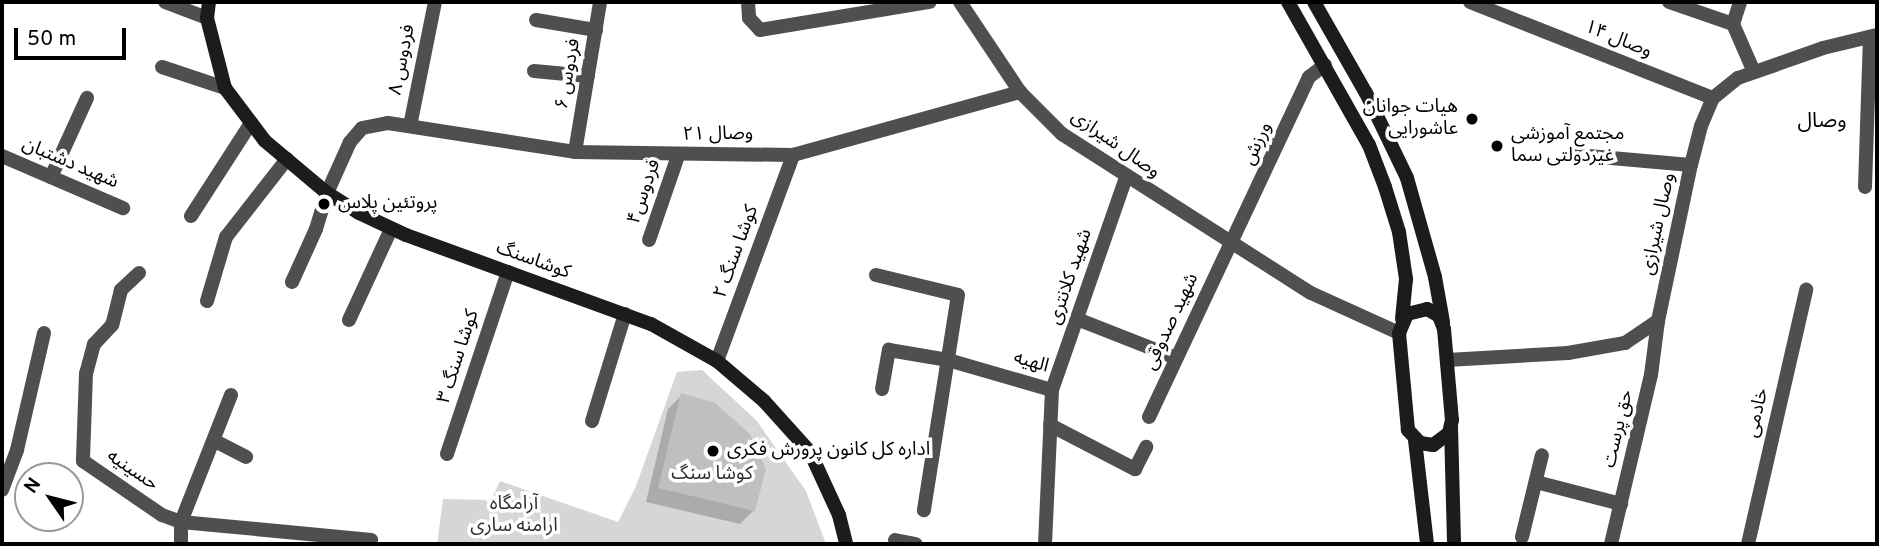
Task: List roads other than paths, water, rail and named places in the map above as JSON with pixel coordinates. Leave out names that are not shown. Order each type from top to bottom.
[{"type":"main road","points":[[207,18],[209,2]]},
{"type":"main road","points":[[1288,2],[1369,145],[1399,232],[1406,279],[1401,326],[1406,424],[1415,440],[1427,544]]},
{"type":"main road","points":[[1316,3],[1366,93],[1407,178],[1435,277],[1447,360],[1454,544]]},
{"type":"main road","name":"کوشاسنگ","points":[[207,18],[225,88],[265,141],[327,193],[359,214],[391,229],[651,324],[718,361],[764,401],[810,452],[839,515],[846,544]]},
{"type":"main road","points":[[1401,326],[1420,309],[1433,312],[1443,322]]},
{"type":"main road","points":[[1415,440],[1426,445],[1439,443],[1451,427]]},
{"type":"street","points":[[165,2],[207,18]]},
{"type":"street","name":"فردوس ۸","points":[[410,126],[435,2]]},
{"type":"street","name":"فردوس ۶","points":[[575,152],[600,2]]},
{"type":"street","points":[[748,2],[749,18],[760,30],[930,2]]},
{"type":"street","name":"وصال شیرازی","points":[[960,2],[1020,92],[1062,134],[1230,244],[1311,293],[1401,326]]},
{"type":"street","name":"وصال ۱۴","points":[[1470,2],[1713,98]]},
{"type":"street","points":[[1669,2],[1733,24]]},
{"type":"street","points":[[1740,2],[1733,24],[1754,72]]},
{"type":"street","points":[[536,20],[596,30]]},
{"type":"street","points":[[1713,98],[1738,78],[1823,48],[1873,36],[1865,187]]},
{"type":"street","name":"ورزش","points":[[1230,244],[1309,77],[1325,65]]},
{"type":"street","points":[[162,67],[225,88]]},
{"type":"street","points":[[534,71],[588,76]]},
{"type":"street","name":"وصال ۲۱","points":[[327,193],[350,142],[362,128],[388,123],[575,152],[678,156],[793,155],[1020,92]]},
{"type":"street","points":[[51,177],[87,98]]},
{"type":"street","name":"وصال شیرازی","points":[[1657,321],[1691,165],[1701,126],[1713,98]]},
{"type":"street","points":[[191,216],[251,123]]},
{"type":"street","name":"کوشا سنگ ۲","points":[[718,361],[793,155]]},
{"type":"street","points":[[1577,155],[1691,165]]},
{"type":"street","name":"شهید دشتبان","points":[[2,156],[123,208]]},
{"type":"street","name":"فردوس۴","points":[[649,240],[678,156]]},
{"type":"street","points":[[208,301],[226,237],[287,159]]},
{"type":"street","name":"شهید کلانتری","points":[[1052,390],[1126,177]]},
{"type":"street","points":[[292,282],[316,229],[327,193]]},
{"type":"street","points":[[349,320],[391,229]]},
{"type":"street","name":"شهید صدوقی","points":[[1149,417],[1230,244]]},
{"type":"street","name":"کوشا سنگ ۳","points":[[447,454],[508,272]]},
{"type":"street","name":"حسینیه","points":[[139,273],[121,290],[111,325],[93,344],[86,373],[83,461],[162,515],[181,522]]},
{"type":"street","points":[[876,275],[958,295],[924,510]]},
{"type":"street","name":"خادمی","points":[[1748,544],[1806,290]]},
{"type":"street","points":[[592,421],[625,314]]},
{"type":"street","points":[[1077,319],[1176,358]]},
{"type":"street","points":[[1447,360],[1568,352],[1625,343],[1657,321]]},
{"type":"street","name":"حق پرست","points":[[1611,544],[1651,375],[1657,321]]},
{"type":"street","points":[[2,490],[17,450],[44,333]]},
{"type":"street","name":"الهیه","points":[[882,389],[889,350],[948,360],[1052,390],[1045,544]]},
{"type":"street","points":[[181,544],[181,522],[215,441],[231,394]]},
{"type":"street","points":[[1051,425],[1135,469],[1146,447]]},
{"type":"street","points":[[215,441],[246,457]]},
{"type":"street","points":[[1522,537],[1542,456]]},
{"type":"street","points":[[1536,482],[1621,503]]},
{"type":"street","points":[[181,522],[371,540]]},
{"type":"street","points":[[895,540],[916,544]]},
{"type":"place","name":"هیات جوانان عاشورایی","points":[[1472,119]]},
{"type":"place","name":"مجتمع آموزشی غیردولتی سما","points":[[1497,146]]},
{"type":"place","name":"پروتئین پلاس","points":[[324,204]]},
{"type":"place","name":"اداره کل کانون پرورش فکری","points":[[713,451]]},
{"type":"district","name":"وصال","points":[[1822,122]]},
{"type":"park label","name":"کوشا سنگ","points":[[712,475]]},
{"type":"park label","name":"آرامگاه ارامنه ساری","points":[[514,516]]}]
